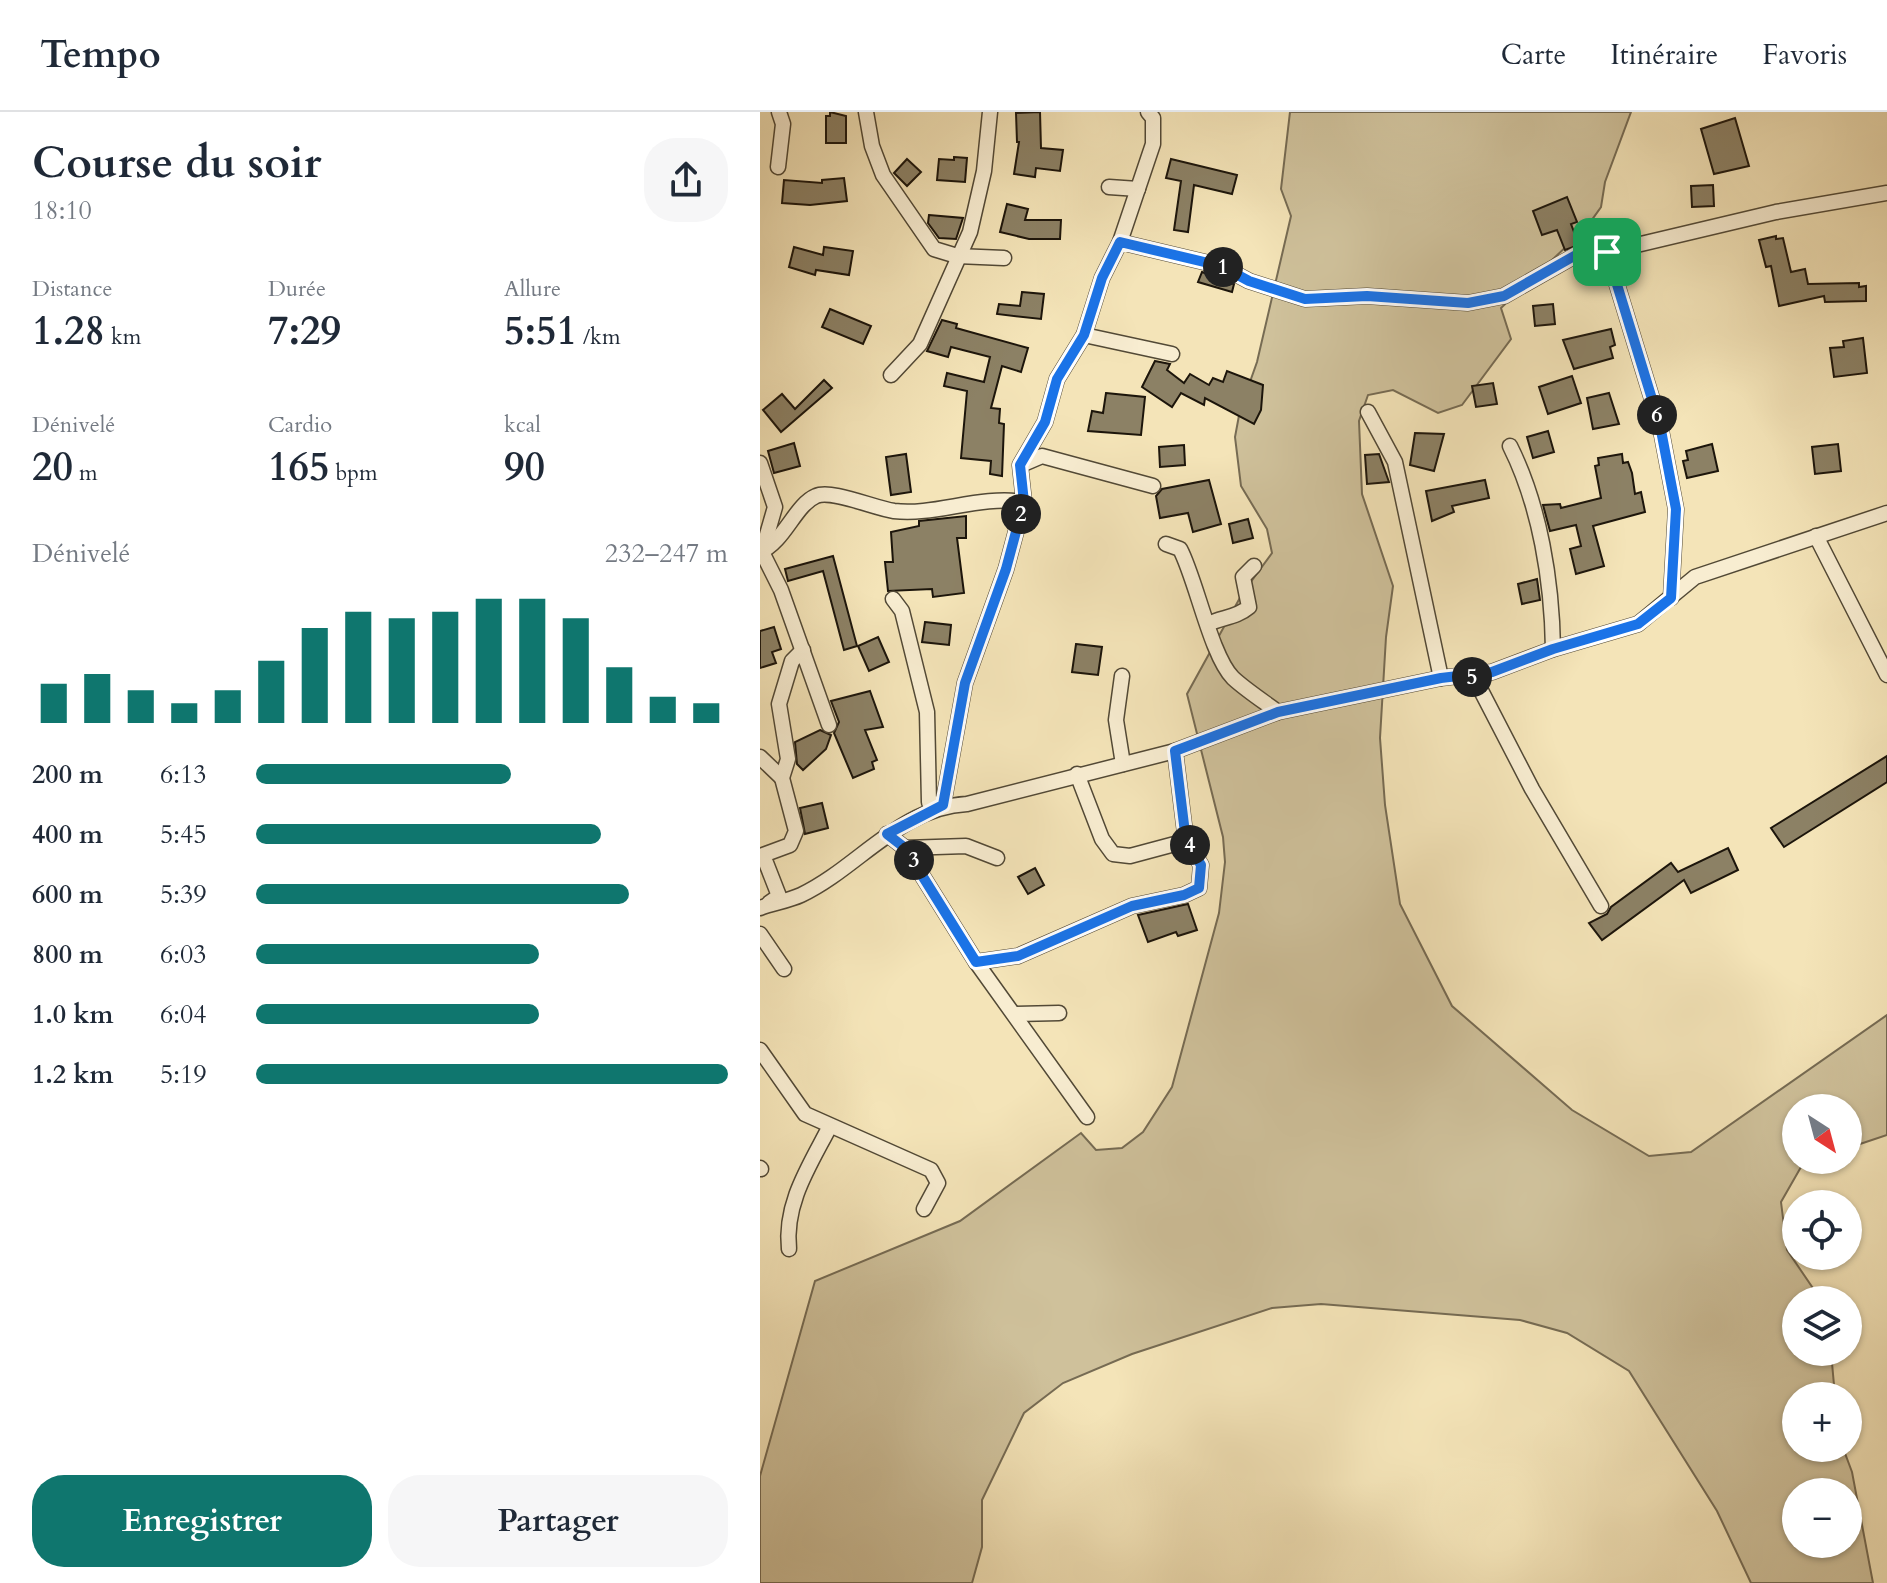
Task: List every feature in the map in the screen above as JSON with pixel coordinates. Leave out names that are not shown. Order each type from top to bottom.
[{"type":"street","points":[[778,167],[783,124],[779,112]]},
{"type":"street","points":[[866,112],[872,146],[883,175],[934,249],[957,256],[1004,258]]},
{"type":"street","points":[[891,375],[920,344],[970,232],[984,171],[990,112]]},
{"type":"street","points":[[943,805],[965,683],[1006,569],[1024,502],[1020,465],[1045,422],[1057,379],[1084,335],[1102,278],[1120,242],[1153,144],[1153,118],[1148,112]]},
{"type":"street","points":[[1109,187],[1138,189]]},
{"type":"street","points":[[1120,242],[1221,266],[1249,281],[1305,299],[1367,296],[1468,303],[1504,296],[1576,255],[1607,252],[1776,212],[1887,193]]},
{"type":"street","points":[[1607,252],[1660,425],[1676,509],[1671,598]]},
{"type":"street","points":[[1084,335],[1172,354]]},
{"type":"street","points":[[1368,412],[1395,462],[1441,678]]},
{"type":"street","points":[[1510,446],[1531,497],[1552,614],[1553,649]]},
{"type":"street","points":[[1020,465],[1042,456],[1153,486]]},
{"type":"street","points":[[760,463],[775,507],[761,552],[803,650],[829,725]]},
{"type":"street","points":[[761,552],[776,542],[813,496],[827,492],[854,503],[897,512],[1001,498],[1024,502]]},
{"type":"street","points":[[893,599],[902,611],[927,712],[929,802],[967,804],[1175,751],[1278,712],[1441,678],[1474,677],[1638,624],[1695,577],[1887,513]]},
{"type":"street","points":[[1816,536],[1887,675]]},
{"type":"street","points":[[1166,544],[1180,549],[1188,563],[1208,624],[1230,676],[1278,712]]},
{"type":"street","points":[[1208,624],[1221,617],[1237,617],[1249,607],[1243,577],[1254,566]]},
{"type":"street","points":[[782,778],[788,759],[779,704],[792,661],[803,650]]},
{"type":"street","points":[[1122,676],[1116,720],[1123,764]]},
{"type":"street","points":[[1474,677],[1532,789],[1601,906]]},
{"type":"street","points":[[976,962],[1018,956],[1121,910],[1199,888],[1201,865],[1186,841],[1175,751]]},
{"type":"street","points":[[760,757],[782,778],[796,831],[790,845],[763,855],[779,896],[762,910]]},
{"type":"street","points":[[1077,774],[1102,839],[1113,854],[1130,856],[1186,841]]},
{"type":"street","points":[[762,910],[802,894],[887,834],[943,805]]},
{"type":"street","points":[[887,834],[905,848],[976,962],[1087,1117]]},
{"type":"street","points":[[905,848],[966,846],[997,858]]},
{"type":"street","points":[[760,934],[784,969]]},
{"type":"street","points":[[1014,1014],[1059,1013]]},
{"type":"street","points":[[760,1050],[805,1114],[931,1170],[938,1183],[924,1209]]},
{"type":"street","points":[[789,1249],[787,1234],[797,1190],[830,1126]]},
{"type":"shaded area","points":[[1290,112],[1631,112],[1605,182],[1601,207],[1586,228],[1501,308],[1511,339],[1462,405],[1438,413],[1393,390],[1368,395],[1359,421],[1362,494],[1393,586],[1386,637],[1380,738],[1385,805],[1400,904],[1452,1006],[1572,1110],[1649,1156],[1691,1152],[1887,1015],[1887,1135],[1862,1143],[1862,1094],[1782,1094],[1782,1174],[1797,1174],[1788,1190],[1782,1190],[1782,1270],[1801,1270],[1811,1286],[1782,1286],[1782,1366],[1832,1366],[1834,1382],[1782,1382],[1782,1462],[1848,1462],[1853,1478],[1782,1478],[1782,1558],[1862,1558],[1862,1525],[1873,1583],[1751,1583],[1717,1511],[1629,1371],[1567,1333],[1520,1320],[1321,1304],[1272,1308],[1132,1354],[1063,1383],[1024,1413],[982,1500],[982,1547],[972,1583],[760,1583],[760,1476],[815,1281],[960,1221],[1081,1133],[1096,1150],[1122,1148],[1143,1132],[1172,1087],[1219,913],[1225,862],[1223,837],[1187,694],[1242,594],[1272,553],[1267,529],[1241,486],[1235,437],[1240,410],[1257,362],[1291,216],[1281,189]]},
{"type":"building","points":[[830,112],[846,116],[846,143],[826,143],[826,116],[830,116]]},
{"type":"building","points":[[1040,112],[1041,148],[1063,150],[1060,171],[1036,168],[1035,177],[1014,174],[1019,142],[1016,113]]},
{"type":"building","points":[[1735,118],[1749,166],[1714,174],[1701,129]]},
{"type":"building","points":[[954,157],[967,158],[965,182],[937,180],[939,159],[954,160]]},
{"type":"building","points":[[907,159],[921,172],[907,186],[894,173]]},
{"type":"building","points":[[1171,159],[1237,175],[1232,194],[1194,185],[1188,232],[1174,230],[1181,181],[1166,178]]},
{"type":"building","points":[[844,178],[847,201],[810,205],[782,203],[784,180],[822,183],[822,180]]},
{"type":"building","points":[[1713,185],[1714,206],[1692,207],[1691,186]]},
{"type":"building","points":[[1567,197],[1577,222],[1571,224],[1579,245],[1565,250],[1557,230],[1542,235],[1533,211]]},
{"type":"building","points":[[1007,204],[1028,209],[1025,220],[1061,220],[1060,239],[1029,239],[1000,232]]},
{"type":"building","points":[[929,215],[963,218],[956,239],[939,238],[928,223]]},
{"type":"building","points":[[1776,236],[1776,239],[1783,238],[1791,272],[1805,269],[1808,284],[1859,283],[1859,287],[1866,286],[1866,301],[1825,302],[1824,296],[1779,306],[1771,266],[1766,267],[1759,240]]},
{"type":"building","points":[[794,247],[823,255],[824,247],[853,251],[849,275],[816,270],[815,275],[789,267]]},
{"type":"building","points":[[1202,272],[1234,284],[1232,292],[1198,282]]},
{"type":"building","points":[[1022,292],[1044,294],[1041,319],[997,314],[999,304],[1020,306]]},
{"type":"building","points":[[1553,304],[1555,324],[1535,326],[1533,306]]},
{"type":"building","points":[[830,309],[871,326],[863,344],[822,327]]},
{"type":"building","points":[[942,320],[957,324],[956,328],[1028,348],[1021,372],[1002,366],[991,408],[1000,409],[999,423],[1004,424],[1002,476],[990,474],[991,461],[961,458],[967,391],[944,386],[947,373],[984,382],[990,357],[951,347],[948,357],[927,351]]},
{"type":"building","points":[[1611,329],[1615,345],[1610,347],[1613,358],[1574,369],[1563,340]]},
{"type":"building","points":[[1863,338],[1867,373],[1834,377],[1830,348],[1844,347],[1843,341]]},
{"type":"building","points":[[1155,361],[1170,364],[1167,370],[1184,383],[1190,374],[1209,385],[1213,378],[1223,382],[1227,371],[1263,385],[1261,410],[1254,424],[1205,398],[1204,405],[1181,393],[1172,407],[1142,387]]},
{"type":"building","points":[[1572,376],[1581,403],[1548,414],[1539,387]]},
{"type":"building","points":[[824,380],[832,388],[781,432],[763,410],[782,394],[795,409]]},
{"type":"building","points":[[1493,383],[1497,404],[1476,407],[1472,386]]},
{"type":"building","points":[[1106,393],[1145,397],[1141,435],[1088,431],[1092,411],[1103,413]]},
{"type":"building","points":[[1609,393],[1619,424],[1593,429],[1587,398]]},
{"type":"building","points":[[1548,431],[1554,452],[1533,458],[1527,437]]},
{"type":"building","points":[[1415,433],[1444,434],[1434,471],[1410,465]]},
{"type":"building","points":[[794,443],[800,466],[774,473],[768,451]]},
{"type":"building","points":[[1712,444],[1718,471],[1687,478],[1683,461],[1688,460],[1686,451]]},
{"type":"building","points":[[1838,444],[1841,471],[1815,474],[1812,447]]},
{"type":"building","points":[[1184,445],[1185,465],[1160,467],[1159,447]]},
{"type":"building","points":[[906,454],[911,492],[891,495],[886,457]]},
{"type":"building","points":[[1379,454],[1389,482],[1367,484],[1365,455]]},
{"type":"building","points":[[1622,454],[1623,463],[1628,462],[1632,473],[1635,494],[1641,492],[1645,512],[1593,526],[1604,566],[1576,574],[1570,549],[1581,546],[1576,525],[1550,531],[1543,505],[1560,504],[1561,508],[1601,498],[1595,466],[1599,465],[1598,458]]},
{"type":"building","points":[[1209,480],[1221,524],[1193,532],[1188,513],[1160,518],[1156,496],[1162,489]]},
{"type":"building","points":[[1485,480],[1489,498],[1452,506],[1454,512],[1432,521],[1426,491]]},
{"type":"building","points":[[966,516],[966,538],[957,538],[964,593],[933,597],[932,589],[888,591],[885,562],[893,562],[891,532],[919,526],[919,521]]},
{"type":"building","points":[[1248,519],[1253,538],[1233,543],[1229,524]]},
{"type":"building","points":[[833,556],[857,646],[844,650],[823,571],[788,581],[785,569]]},
{"type":"building","points":[[1537,579],[1540,600],[1522,604],[1518,584]]},
{"type":"building","points":[[925,622],[951,625],[949,645],[922,642]]},
{"type":"building","points":[[774,627],[781,649],[772,652],[776,663],[760,668],[760,631]]},
{"type":"building","points":[[878,637],[889,662],[869,671],[858,646]]},
{"type":"building","points":[[1076,644],[1102,647],[1098,675],[1072,672]]},
{"type":"building","points":[[870,691],[883,727],[865,730],[877,760],[872,762],[874,769],[853,778],[834,733],[839,722],[831,701]]},
{"type":"building","points":[[820,730],[831,735],[826,749],[803,770],[797,764],[795,742]]},
{"type":"building","points":[[1887,756],[1887,782],[1784,847],[1771,828]]},
{"type":"building","points":[[822,803],[828,828],[805,834],[800,808]]},
{"type":"building","points":[[1728,848],[1738,870],[1691,893],[1684,880],[1602,940],[1589,923],[1607,914],[1611,907],[1671,863],[1678,872]]},
{"type":"building","points":[[1035,868],[1044,885],[1028,894],[1018,877]]},
{"type":"building","points":[[1188,904],[1197,930],[1178,936],[1176,932],[1148,942],[1138,915]]},
{"type":"route","points":[[1120,242],[1221,266],[1249,281],[1305,299],[1367,296],[1468,303],[1504,296],[1576,255],[1607,252],[1660,425],[1676,509],[1671,598],[1638,624],[1553,649],[1492,672],[1474,677],[1441,678],[1278,712],[1175,751],[1186,841],[1201,865],[1199,888],[1184,895],[1132,906],[1018,956],[976,962],[905,848],[887,834],[943,805],[965,683],[1006,569],[1024,502],[1020,465],[1045,422],[1057,379],[1071,351],[1084,335],[1102,278],[1120,242]]}]
